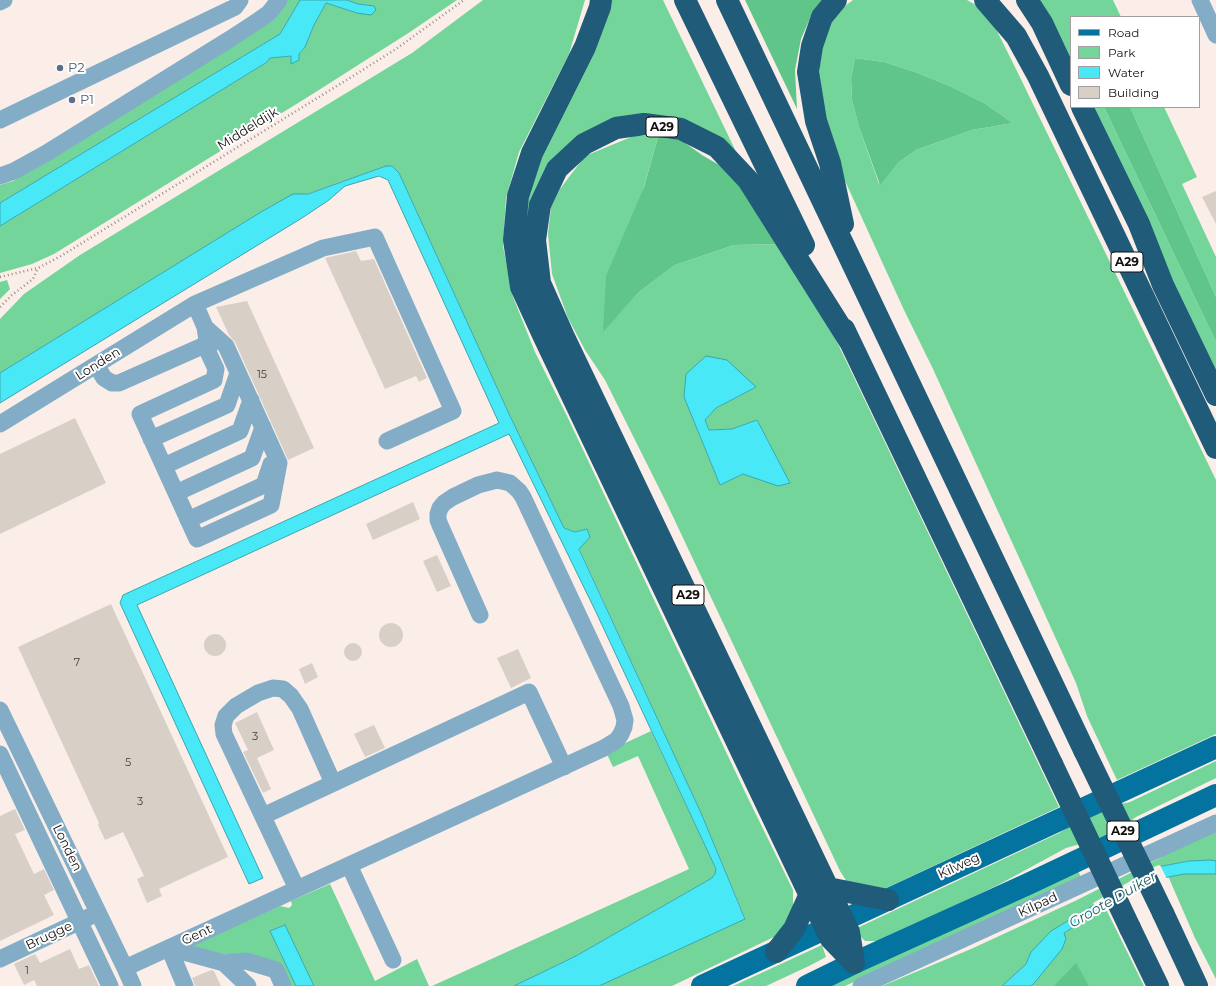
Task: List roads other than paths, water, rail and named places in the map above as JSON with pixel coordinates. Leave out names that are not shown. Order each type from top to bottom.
[{"type":"highway","name":"A29","points":[[601,0],[585,47],[532,153],[518,196],[514,240],[521,287],[553,357],[819,891]]},
{"type":"highway","name":"A29","points":[[685,0],[1158,986]]},
{"type":"highway","name":"A29","points":[[727,0],[1197,986]]},
{"type":"highway","name":"A29","points":[[836,0],[822,17],[812,46],[808,72],[816,121],[830,163],[850,259]]},
{"type":"highway","name":"A29","points":[[985,0],[1016,36],[1038,76],[1216,448]]},
{"type":"highway","points":[[1027,0],[1042,23],[1070,83]]},
{"type":"highway","name":"A29","points":[[1082,108],[1139,224],[1163,285],[1216,395]]},
{"type":"highway","name":"A29","points":[[850,342],[748,180],[717,147],[681,129],[644,124],[616,128],[584,144],[557,169],[540,205],[534,240],[540,283],[835,925],[849,932],[854,963]]},
{"type":"highway","points":[[776,952],[819,891],[888,900]]},
{"type":"main road","name":"Kilweg","points":[[702,986],[1216,747]]},
{"type":"main road","points":[[807,986],[1216,795]]},
{"type":"street","points":[[0,2],[4,0]]},
{"type":"street","points":[[0,120],[235,7],[240,0]]},
{"type":"street","points":[[0,176],[14,171],[46,154],[218,47],[269,13],[279,0]]},
{"type":"street","points":[[1200,0],[1216,35]]},
{"type":"street","name":"Londen","points":[[0,424],[195,304],[323,248],[375,237],[453,411],[386,441]]},
{"type":"street","points":[[195,304],[205,327],[209,354],[216,369],[214,380],[140,414],[188,520],[264,485],[275,454],[226,346],[205,327]]},
{"type":"street","points":[[96,365],[104,378],[112,383],[119,383],[208,344]]},
{"type":"street","points":[[152,439],[227,405],[238,373]]},
{"type":"street","points":[[164,466],[240,431],[250,400]]},
{"type":"street","points":[[176,493],[252,458],[263,427]]},
{"type":"street","name":"Gent","points":[[125,968],[564,767],[604,748],[617,740],[624,727],[625,720],[623,713],[520,491],[510,483],[497,480],[478,485],[453,497],[444,503],[438,514],[440,525],[480,615]]},
{"type":"street","points":[[297,889],[224,734],[223,725],[226,716],[236,706],[258,693],[278,688],[283,689],[291,696],[304,716],[333,783]]},
{"type":"street","points":[[263,816],[529,692],[564,767]]},
{"type":"street","name":"Londen","points":[[0,710],[133,986]]},
{"type":"street","name":"Londen","points":[[0,754],[5,776],[80,921],[110,986]]},
{"type":"street","points":[[5,776],[26,766]]},
{"type":"street","name":"Kilpad","points":[[861,986],[1216,823]]},
{"type":"street","points":[[349,865],[393,960]]},
{"type":"street","name":"Brugge","points":[[0,959],[98,912]]},
{"type":"street","points":[[169,948],[224,963],[246,961],[276,970],[284,986]]},
{"type":"street","points":[[169,948],[185,986]]},
{"type":"street","points":[[224,963],[248,986]]},
{"type":"water","points":[[300,0],[347,0],[358,4],[374,6],[376,10],[371,15],[357,13],[326,3],[314,25],[305,47],[299,54],[299,60],[291,64],[291,56],[270,58],[259,67],[0,226],[0,203],[280,34]]},
{"type":"water","points":[[386,166],[392,166],[399,173],[510,416],[564,528],[575,532],[587,529],[590,537],[579,549],[701,813],[745,919],[599,986],[514,986],[576,956],[712,878],[716,869],[595,610],[509,434],[137,605],[263,878],[249,884],[120,603],[123,595],[499,423],[388,180],[379,176],[345,186],[329,200],[302,218],[0,403],[0,373],[261,212],[293,194],[308,194]]},
{"type":"water","points":[[706,356],[727,360],[756,387],[716,408],[705,420],[709,430],[732,429],[757,420],[790,483],[778,486],[743,474],[720,485],[684,397],[686,374]]},
{"type":"water","name":"Groote Duiker","points":[[1189,861],[1216,861],[1216,874],[1184,874],[1158,879],[1105,907],[1064,933],[1066,939],[1062,949],[1031,986],[1002,986],[1026,964],[1031,952],[1051,931],[1157,867]]},
{"type":"water","points":[[285,925],[314,986],[296,986],[270,931]]},
{"type":"place","name":"P2","points":[[60,68]]},
{"type":"place","name":"P1","points":[[72,100]]}]
